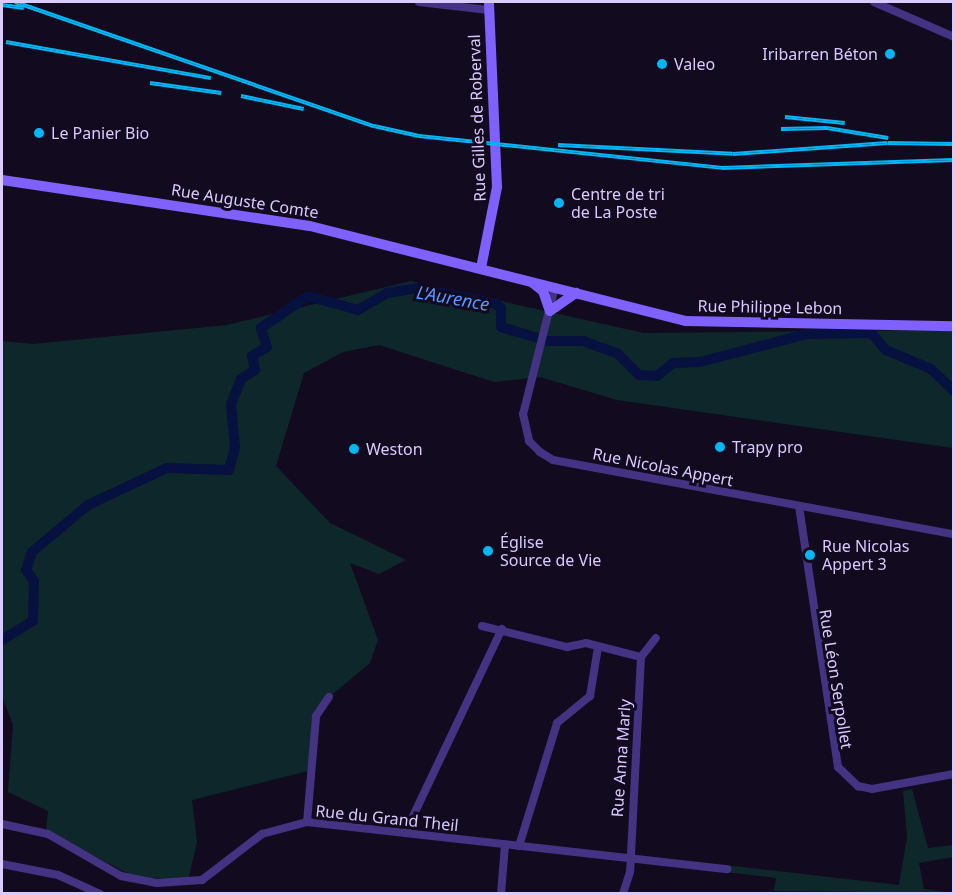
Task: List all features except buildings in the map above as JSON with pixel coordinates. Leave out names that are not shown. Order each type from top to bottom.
[{"type":"street","points":[[419,2],[489,6]]},
{"type":"street","points":[[874,2],[954,37]]},
{"type":"street","name":"Rue Gilles de Roberval","points":[[481,268],[497,187],[489,6]]},
{"type":"street","name":"Rue Auguste Comte","points":[[2,180],[310,226],[481,268]]},
{"type":"street","points":[[462,264],[486,247],[490,263],[502,273]]},
{"type":"street","name":"Rue Philippe Lebon","points":[[481,268],[686,321],[954,326]]},
{"type":"street","points":[[530,281],[543,291],[550,311],[583,294]]},
{"type":"street","name":"Rue Nicolas Appert","points":[[555,287],[523,414],[529,441],[540,452],[553,460],[954,534]]},
{"type":"street","name":"Rue Philippe Lebon","points":[[583,294],[687,315],[954,320]]},
{"type":"street","name":"Rue Léon Serpollet","points":[[799,506],[838,767],[858,786],[872,789],[954,774]]},
{"type":"street","points":[[482,626],[502,629],[567,647],[598,646],[641,657],[656,638]]},
{"type":"street","points":[[405,833],[502,629]]},
{"type":"street","points":[[519,846],[557,723],[590,696],[598,646]]},
{"type":"street","name":"Rue Anna Marly","points":[[624,894],[641,657]]},
{"type":"street","points":[[307,822],[316,716],[329,697]]},
{"type":"street","name":"Rue du Grand Theil","points":[[2,824],[48,834],[121,876],[180,884],[202,880],[262,834],[307,822],[505,844],[628,861],[727,869]]},
{"type":"street","points":[[501,894],[505,844]]},
{"type":"street","points":[[2,864],[58,875],[100,894]]},
{"type":"green space","points":[[411,281],[644,333],[953,330],[953,448],[617,400],[540,377],[494,382],[379,345],[343,352],[304,373],[276,466],[330,523],[406,560],[379,574],[350,563],[378,640],[370,663],[315,709],[308,771],[192,800],[197,842],[188,881],[133,876],[46,831],[48,811],[8,792],[13,725],[2,696],[2,341],[33,344],[227,325]]},
{"type":"green space","points":[[912,789],[928,848],[953,845],[953,857],[919,863],[924,889],[953,893],[774,891],[776,878],[725,872],[725,865],[899,885],[907,837],[903,791]]},
{"type":"waterway","name":"L'Aurence","points":[[2,640],[33,621],[34,581],[26,570],[32,552],[88,505],[167,468],[229,470],[235,447],[231,404],[241,379],[255,370],[252,356],[267,347],[261,328],[308,296],[358,310],[387,293],[417,288],[494,303],[501,308],[501,327],[548,341],[583,341],[618,354],[639,375],[657,376],[673,363],[700,362],[807,334],[871,333],[886,350],[931,369],[954,391]]},
{"type":"waterway","name":"L'Aurence","points":[[951,390],[954,386]]},
{"type":"railway","points":[[15,2],[374,126],[419,136],[722,168],[954,160]]},
{"type":"railway","points":[[2,5],[24,8]]},
{"type":"railway","points":[[6,42],[211,78]]},
{"type":"railway","points":[[150,83],[221,93]]},
{"type":"railway","points":[[241,96],[304,109]]},
{"type":"railway","points":[[785,117],[845,123]]},
{"type":"railway","points":[[781,129],[827,128],[888,138]]},
{"type":"railway","points":[[558,145],[733,154],[888,143],[954,144]]},
{"type":"place","name":"Iribarren Béton","points":[[890,54]]},
{"type":"place","name":"Valeo","points":[[662,64]]},
{"type":"place","name":"Le Panier Bio","points":[[39,133]]},
{"type":"place","name":"Centre de tri de La Poste","points":[[559,203]]},
{"type":"place","name":"Trapy pro","points":[[720,447]]},
{"type":"place","name":"Weston","points":[[354,449]]},
{"type":"place","name":"Église Source de Vie","points":[[488,551]]},
{"type":"place","name":"Rue Nicolas Appert 3","points":[[810,555]]}]
